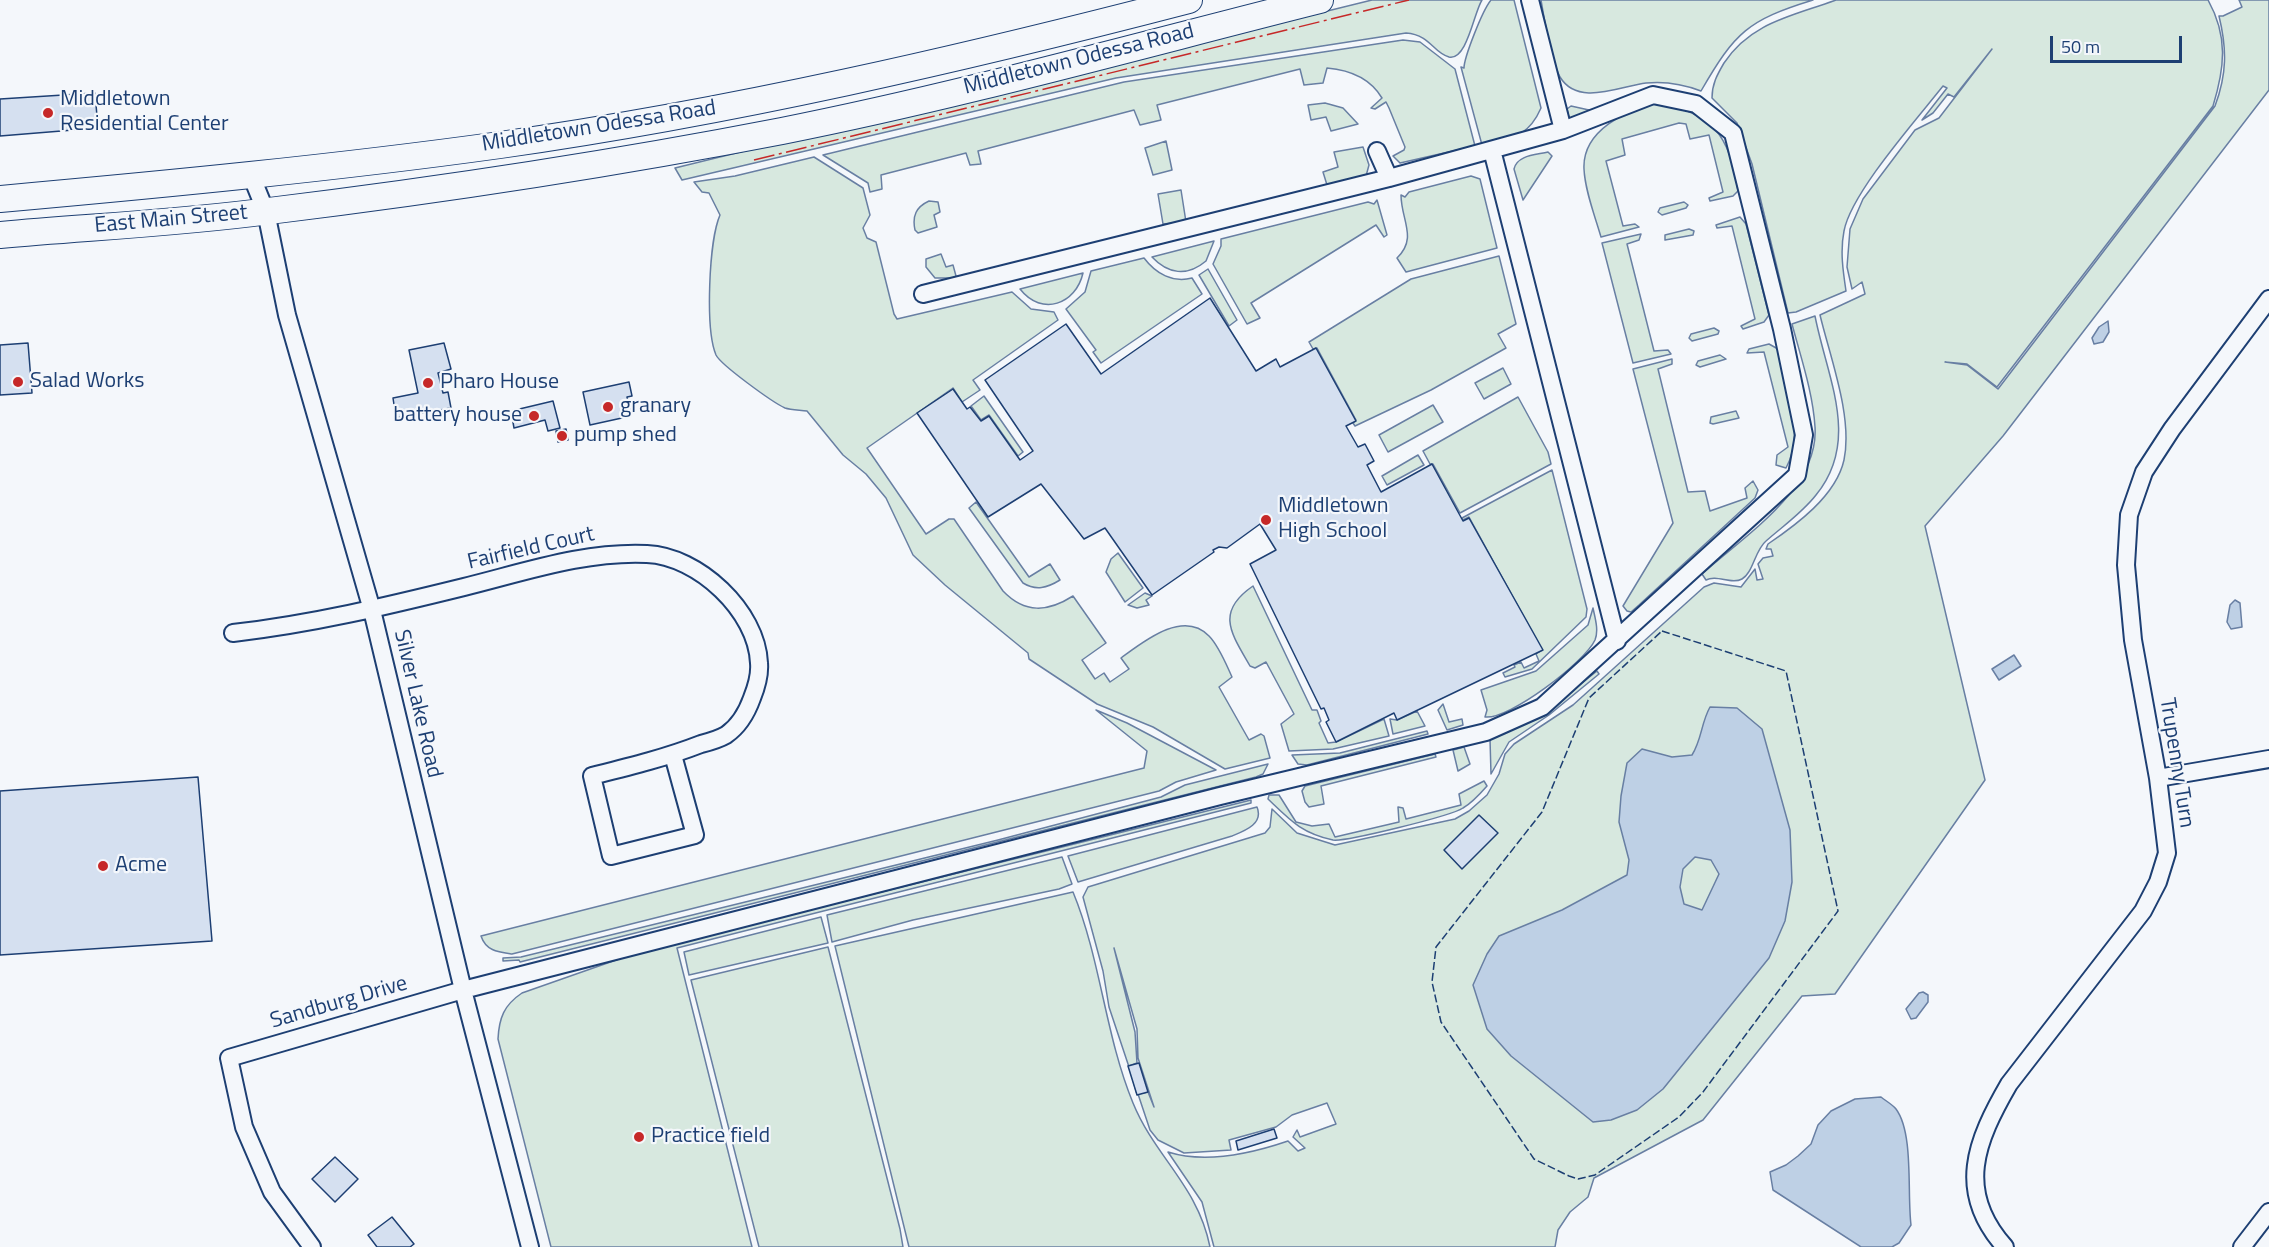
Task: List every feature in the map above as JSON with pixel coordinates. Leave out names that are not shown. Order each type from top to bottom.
[{"type":"main road","name":"Middletown Odessa Road","points":[[0,200],[251,175],[502,145],[735,105],[916,67],[1189,0]]},
{"type":"main road","name":"Middletown Odessa Road","points":[[341,202],[525,176],[785,130],[1060,66],[1310,2]]},
{"type":"main road","name":"East Main Street","points":[[0,235],[266,212],[341,202]]},
{"type":"street","points":[[1530,0],[1563,130]]},
{"type":"street","name":"Sandburg Drive","points":[[312,1247],[272,1192],[267,1181],[244,1127],[229,1058],[462,990],[1220,796],[1486,732],[1542,707],[1797,475],[1804,435],[1782,329],[1733,133],[1696,104],[1653,95],[1563,130],[1492,150],[1389,178],[923,294]]},
{"type":"street","points":[[1492,150],[1617,641]]},
{"type":"street","points":[[1377,151],[1389,178]]},
{"type":"street","name":"Silver Lake Road","points":[[251,175],[266,212],[287,315],[372,610],[462,990],[530,1247]]},
{"type":"street","name":"Trupenny Turn","points":[[2005,1247],[1992,1233],[1975,1191],[1977,1150],[1991,1114],[2009,1084],[2143,911],[2158,882],[2167,853],[2158,778],[2133,640],[2126,565],[2129,515],[2144,472],[2172,429],[2269,299]]},
{"type":"street","name":"Fairfield Court","points":[[233,633],[303,625],[590,556],[650,554],[680,560],[711,580],[736,606],[752,634],[759,663],[755,689],[746,715],[726,735],[673,755],[592,776],[611,856],[695,835],[673,755]]},
{"type":"street","points":[[2158,778],[2269,759]]},
{"type":"street","points":[[2242,1247],[2269,1212]]},
{"type":"shaded area","points":[[1372,0],[1482,0],[1465,44],[1455,56],[1444,55],[1421,37],[1406,33],[1116,78],[682,180],[675,168],[1233,31]]},
{"type":"shaded area","points":[[1491,0],[1514,0],[1541,108],[1536,118],[1518,135],[1482,145],[1461,67],[1464,68],[1474,34]]},
{"type":"shaded area","points":[[1541,0],[1813,0],[1773,14],[1745,31],[1724,55],[1701,91],[1674,84],[1653,82],[1588,93],[1568,86],[1560,77],[1551,51]]},
{"type":"shaded area","points":[[1836,0],[2208,0],[2214,13],[2222,39],[2222,65],[2213,106],[1997,387],[1967,364],[1945,362],[1967,365],[1998,389],[2215,106],[2222,83],[2225,61],[2219,16],[2242,7],[2239,0],[2269,0],[2269,90],[2003,436],[1925,526],[1985,780],[1835,994],[1802,996],[1703,1120],[1594,1178],[1588,1197],[1570,1212],[1558,1230],[1555,1247],[1214,1247],[1202,1202],[1168,1152],[1197,1157],[1228,1156],[1288,1141],[1298,1151],[1305,1148],[1293,1137],[1297,1130],[1300,1137],[1336,1124],[1327,1103],[1292,1115],[1276,1127],[1229,1140],[1231,1150],[1184,1153],[1158,1140],[1150,1130],[1138,1094],[1148,1092],[1154,1107],[1138,1058],[1137,1029],[1114,948],[1135,1032],[1137,1063],[1129,1066],[1131,1073],[1109,1007],[1103,971],[1083,897],[1088,887],[1265,833],[1270,827],[1272,809],[1297,833],[1335,845],[1455,819],[1469,811],[1487,795],[1499,774],[1505,754],[1514,744],[1573,705],[1704,587],[1714,583],[1741,587],[1755,569],[1757,580],[1763,579],[1758,564],[1763,558],[1773,556],[1771,549],[1766,549],[1768,544],[1802,519],[1824,497],[1833,486],[1844,460],[1846,443],[1843,406],[1820,315],[1865,294],[1862,282],[1852,289],[1847,267],[1850,229],[1863,199],[1915,130],[1939,118],[1992,49],[1954,97],[1948,94],[1933,113],[1922,120],[1947,88],[1943,86],[1886,157],[1859,197],[1849,215],[1843,238],[1842,261],[1846,291],[1796,312],[1788,313],[1752,164],[1737,123],[1712,98],[1712,93],[1715,80],[1724,63],[1747,38],[1774,22]]},
{"type":"shaded area","points":[[1403,40],[1420,42],[1455,69],[1475,146],[1400,163],[1393,156],[1405,147],[1386,102],[1375,109],[1371,108],[1382,98],[1372,85],[1359,76],[1327,68],[1323,83],[1304,85],[1300,69],[1157,105],[1161,120],[1140,125],[1134,110],[978,151],[981,164],[970,165],[966,153],[881,175],[882,189],[870,192],[868,183],[823,155],[1124,82]]},
{"type":"shaded area","points":[[1658,102],[1693,113],[1716,130],[1730,155],[1738,191],[1733,196],[1710,201],[1709,198],[1723,192],[1709,135],[1690,139],[1686,124],[1679,123],[1622,139],[1625,155],[1606,161],[1623,226],[1635,224],[1639,227],[1601,237],[1588,195],[1584,169],[1585,155],[1590,143],[1598,133],[1620,116]]},
{"type":"shaded area","points":[[1325,103],[1343,108],[1358,124],[1331,131],[1326,117],[1311,120],[1308,105]]},
{"type":"shaded area","points":[[1571,106],[1589,110],[1589,115],[1570,123],[1567,109]]},
{"type":"shaded area","points":[[1166,141],[1172,170],[1153,175],[1145,148]]},
{"type":"shaded area","points":[[1363,147],[1369,165],[1366,176],[1327,185],[1323,172],[1338,167],[1334,152]]},
{"type":"shaded area","points":[[1548,152],[1552,156],[1523,200],[1514,169],[1516,164],[1528,156]]},
{"type":"shaded area","points":[[814,157],[863,188],[870,215],[863,228],[867,238],[876,242],[897,319],[1012,292],[1031,309],[1054,312],[1058,320],[973,380],[980,390],[962,402],[953,388],[867,448],[926,534],[949,519],[954,519],[1003,591],[1020,604],[1046,608],[1073,596],[1106,643],[1082,660],[1095,679],[1104,673],[1110,682],[1129,669],[1121,658],[1164,631],[1187,626],[1199,629],[1216,645],[1232,677],[1219,687],[1249,740],[1261,734],[1264,736],[1270,758],[1225,769],[1153,727],[1097,704],[1029,659],[1028,653],[945,585],[913,555],[886,498],[866,474],[843,455],[807,411],[787,409],[737,375],[716,355],[710,326],[710,285],[713,244],[720,215],[709,193],[702,192],[694,182],[735,176]]},
{"type":"shaded area","points":[[1471,176],[1480,179],[1497,248],[1406,272],[1397,258],[1403,251],[1407,236],[1401,195],[1405,197],[1409,192]]},
{"type":"shaded area","points":[[1181,190],[1186,222],[1163,224],[1158,194]]},
{"type":"shaded area","points":[[1377,200],[1387,235],[1384,237],[1376,225],[1251,303],[1260,318],[1247,324],[1213,264],[1221,246],[1221,239],[1368,202],[1374,204]]},
{"type":"shaded area","points":[[929,201],[938,202],[940,212],[934,215],[937,227],[918,233],[915,230],[915,216],[918,209]]},
{"type":"shaded area","points":[[1684,202],[1688,205],[1686,208],[1662,215],[1658,212],[1660,208]]},
{"type":"shaded area","points":[[1740,217],[1746,224],[1769,315],[1764,322],[1743,329],[1741,326],[1755,319],[1732,226],[1717,228],[1716,225]]},
{"type":"shaded area","points":[[1689,229],[1694,231],[1693,235],[1665,240],[1665,235]]},
{"type":"shaded area","points":[[1641,234],[1639,240],[1627,244],[1654,351],[1668,350],[1671,354],[1633,363],[1602,243]]},
{"type":"shaded area","points":[[1214,241],[1206,261],[1192,270],[1171,270],[1152,257]]},
{"type":"shaded area","points":[[941,254],[946,267],[953,265],[956,276],[953,278],[935,278],[926,267],[926,259]]},
{"type":"shaded area","points":[[1499,256],[1516,324],[1498,334],[1506,348],[1431,390],[1355,426],[1353,423],[1356,420],[1317,348],[1313,349],[1309,342],[1411,279]]},
{"type":"shaded area","points":[[1144,258],[1154,269],[1165,276],[1178,279],[1192,278],[1202,294],[1101,363],[1093,352],[1096,350],[1066,309],[1085,292],[1091,271]]},
{"type":"shaded area","points":[[1208,269],[1237,320],[1229,326],[1199,275]]},
{"type":"shaded area","points":[[1083,273],[1073,293],[1057,303],[1038,303],[1020,289]]},
{"type":"shaded area","points":[[1815,316],[1837,408],[1839,431],[1837,453],[1829,474],[1811,502],[1762,545],[1746,576],[1738,581],[1715,578],[1706,580],[1702,574],[1776,510],[1805,471],[1813,450],[1814,414],[1792,324]]},
{"type":"shaded area","points":[[1714,328],[1719,331],[1718,334],[1692,341],[1689,338],[1691,334]]},
{"type":"shaded area","points":[[1769,344],[1778,349],[1792,409],[1794,440],[1792,454],[1786,468],[1776,465],[1777,455],[1788,447],[1764,352],[1747,353],[1749,349]]},
{"type":"shaded area","points":[[1720,355],[1726,359],[1700,367],[1696,365],[1698,361]]},
{"type":"shaded area","points":[[1672,359],[1672,364],[1658,369],[1688,492],[1705,491],[1710,511],[1747,498],[1745,488],[1753,481],[1758,490],[1755,498],[1631,612],[1623,606],[1673,523],[1633,369]]},
{"type":"shaded area","points":[[1503,368],[1511,384],[1484,399],[1475,383]]},
{"type":"shaded area","points":[[984,396],[1023,452],[1018,456],[989,415],[981,420],[971,406]]},
{"type":"shaded area","points":[[1518,397],[1548,452],[1551,464],[1460,513],[1433,464],[1430,464],[1423,451]]},
{"type":"shaded area","points":[[1433,405],[1443,422],[1388,452],[1379,435]]},
{"type":"shaded area","points":[[1736,411],[1739,418],[1710,423],[1711,417]]},
{"type":"shaded area","points":[[1418,455],[1424,465],[1387,485],[1382,476]]},
{"type":"shaded area","points":[[1552,470],[1587,609],[1586,617],[1532,669],[1505,677],[1503,673],[1515,667],[1514,665],[1521,662],[1524,668],[1539,661],[1536,654],[1542,650],[1469,517],[1463,520],[1462,518]]},
{"type":"shaded area","points":[[976,502],[1029,577],[1050,564],[1060,580],[1042,588],[1023,583],[969,508]]},
{"type":"shaded area","points":[[1118,553],[1143,588],[1125,602],[1106,572],[1111,559]]},
{"type":"shaded area","points":[[1253,586],[1312,710],[1317,710],[1321,721],[1319,723],[1328,743],[1336,742],[1384,719],[1389,736],[1333,749],[1289,751],[1281,724],[1294,714],[1266,662],[1255,668],[1250,666],[1237,643],[1230,623],[1230,614],[1234,605]]},
{"type":"shaded area","points":[[1145,593],[1152,596],[1146,600],[1149,605],[1137,608],[1128,605]]},
{"type":"shaded area","points":[[1593,608],[1597,632],[1595,640],[1577,662],[1528,700],[1496,715],[1485,717],[1487,710],[1481,690],[1536,671],[1588,625]]},
{"type":"shaded area","points":[[1597,671],[1599,674],[1549,715],[1509,742],[1491,774],[1490,739],[1538,718]]},
{"type":"shaded area","points":[[1443,704],[1449,722],[1462,719],[1463,725],[1447,730],[1438,710]]},
{"type":"shaded area","points":[[1096,710],[1127,723],[1216,770],[1176,782],[1159,791],[512,954],[489,948],[481,936],[1144,768],[1147,751]]},
{"type":"shaded area","points":[[1417,711],[1425,726],[1393,734],[1390,719],[1397,720]]},
{"type":"shaded area","points":[[1427,731],[1428,734],[1307,765],[1298,764],[1292,755],[1340,753]]},
{"type":"shaded area","points":[[1464,747],[1470,764],[1458,771],[1453,750]]},
{"type":"shaded area","points":[[1435,754],[1436,757],[1321,786],[1324,804],[1309,807],[1305,802],[1302,791],[1305,786]]},
{"type":"shaded area","points":[[1268,764],[1263,774],[1256,777],[520,962],[519,960],[503,961],[503,958],[521,957],[998,840],[1161,797],[1185,785]]},
{"type":"shaded area","points":[[1484,781],[1487,786],[1479,795],[1454,812],[1398,828],[1342,840],[1312,834],[1290,819],[1268,799],[1269,795],[1279,795],[1296,822],[1312,826],[1329,824],[1335,837],[1399,822],[1398,807],[1403,808],[1406,819],[1461,805],[1459,794]]},
{"type":"shaded area","points":[[1251,800],[1251,803],[677,948],[752,1247],[551,1247],[498,1039],[500,1025],[507,1007],[522,993],[636,953]]},
{"type":"shaded area","points":[[1257,807],[1258,818],[1252,826],[1237,834],[1078,882],[1068,856]]},
{"type":"shaded area","points":[[1062,857],[1072,884],[1059,889],[913,920],[832,942],[827,915]]},
{"type":"shaded area","points":[[1073,892],[1090,944],[1116,1051],[1133,1103],[1153,1140],[1196,1206],[1210,1247],[909,1247],[835,946]]},
{"type":"shaded area","points":[[821,917],[828,943],[689,975],[684,952]]},
{"type":"shaded area","points":[[828,947],[903,1247],[759,1247],[691,980]]},
{"type":"water","points":[[2108,321],[2109,332],[2103,342],[2094,344],[2092,338],[2099,327]]},
{"type":"water","points":[[2235,600],[2240,603],[2242,627],[2231,629],[2227,622],[2230,605]]},
{"type":"water","points":[[2014,655],[2021,666],[1999,680],[1992,669]]},
{"type":"water","points":[[1710,707],[1737,708],[1762,729],[1790,830],[1792,882],[1785,921],[1769,958],[1663,1089],[1637,1110],[1611,1120],[1593,1122],[1511,1056],[1487,1029],[1473,985],[1487,954],[1499,936],[1562,910],[1627,875],[1629,860],[1619,822],[1627,763],[1642,749],[1672,757],[1692,755]],"holes":[[[1695,857],[1711,860],[1719,874],[1702,910],[1684,904],[1680,887],[1683,869]]]},
{"type":"water","points":[[1923,992],[1928,995],[1928,1002],[1916,1018],[1911,1019],[1906,1009],[1919,993]]},
{"type":"water","points":[[1881,1097],[1896,1109],[1902,1120],[1908,1148],[1911,1225],[1899,1243],[1892,1247],[1861,1247],[1773,1190],[1770,1172],[1786,1165],[1811,1144],[1818,1125],[1831,1111],[1855,1099]]},
{"type":"building","name":"Middletown Residential Center","points":[[95,93],[98,128],[0,136],[0,99]]},
{"type":"building","name":"Middletown High School","points":[[1210,298],[1256,371],[1276,359],[1280,367],[1316,348],[1356,421],[1346,426],[1358,447],[1365,444],[1374,461],[1367,465],[1381,492],[1432,464],[1463,521],[1469,518],[1543,650],[1397,720],[1394,713],[1336,742],[1326,722],[1329,720],[1324,708],[1321,709],[1250,564],[1276,550],[1260,524],[1227,548],[1219,547],[1213,550],[1214,552],[1152,595],[1105,528],[1084,539],[1041,484],[988,517],[917,413],[953,389],[967,409],[970,407],[981,421],[989,416],[1020,460],[1033,451],[985,380],[1066,324],[1101,374]]},
{"type":"building","points":[[28,343],[32,393],[0,395],[0,345]]},
{"type":"building","name":"Pharo House","points":[[444,343],[451,369],[438,373],[443,393],[448,392],[451,408],[396,418],[393,398],[418,393],[409,350]]},
{"type":"building","name":"granary","points":[[629,382],[632,396],[627,397],[631,416],[590,425],[583,392]]},
{"type":"building","name":"battery house","points":[[553,401],[560,428],[548,431],[545,420],[514,428],[511,411]]},
{"type":"building","name":"pump shed","points":[[566,429],[568,440],[558,442],[556,431]]},
{"type":"building","name":"Acme","points":[[198,777],[212,941],[0,955],[0,791]]},
{"type":"building","points":[[1479,815],[1498,833],[1462,869],[1444,850]]},
{"type":"building","points":[[1139,1063],[1148,1092],[1137,1095],[1128,1066]]},
{"type":"building","points":[[1274,1129],[1277,1138],[1238,1150],[1236,1141]]},
{"type":"building","points":[[335,1157],[358,1179],[335,1202],[312,1179]]},
{"type":"building","points":[[392,1217],[414,1244],[410,1247],[377,1247],[368,1235]]},
{"type":"fence","points":[[1662,631],[1786,671],[1838,911],[1703,1092],[1679,1117],[1595,1175],[1578,1179],[1534,1159],[1441,1022],[1432,982],[1436,947],[1542,812],[1589,698],[1662,631]]},
{"type":"power","points":[[754,160],[1409,0]]},
{"type":"place","name":"Middletown Residential Center","points":[[48,113]]},
{"type":"place","name":"Salad Works","points":[[18,382]]},
{"type":"place","name":"Pharo House","points":[[428,383]]},
{"type":"place","name":"granary","points":[[608,407]]},
{"type":"place","name":"battery house","points":[[534,416]]},
{"type":"place","name":"pump shed","points":[[562,436]]},
{"type":"place","name":"Middletown High School","points":[[1266,520]]},
{"type":"place","name":"Acme","points":[[103,866]]},
{"type":"place","name":"Practice field","points":[[639,1137]]}]
